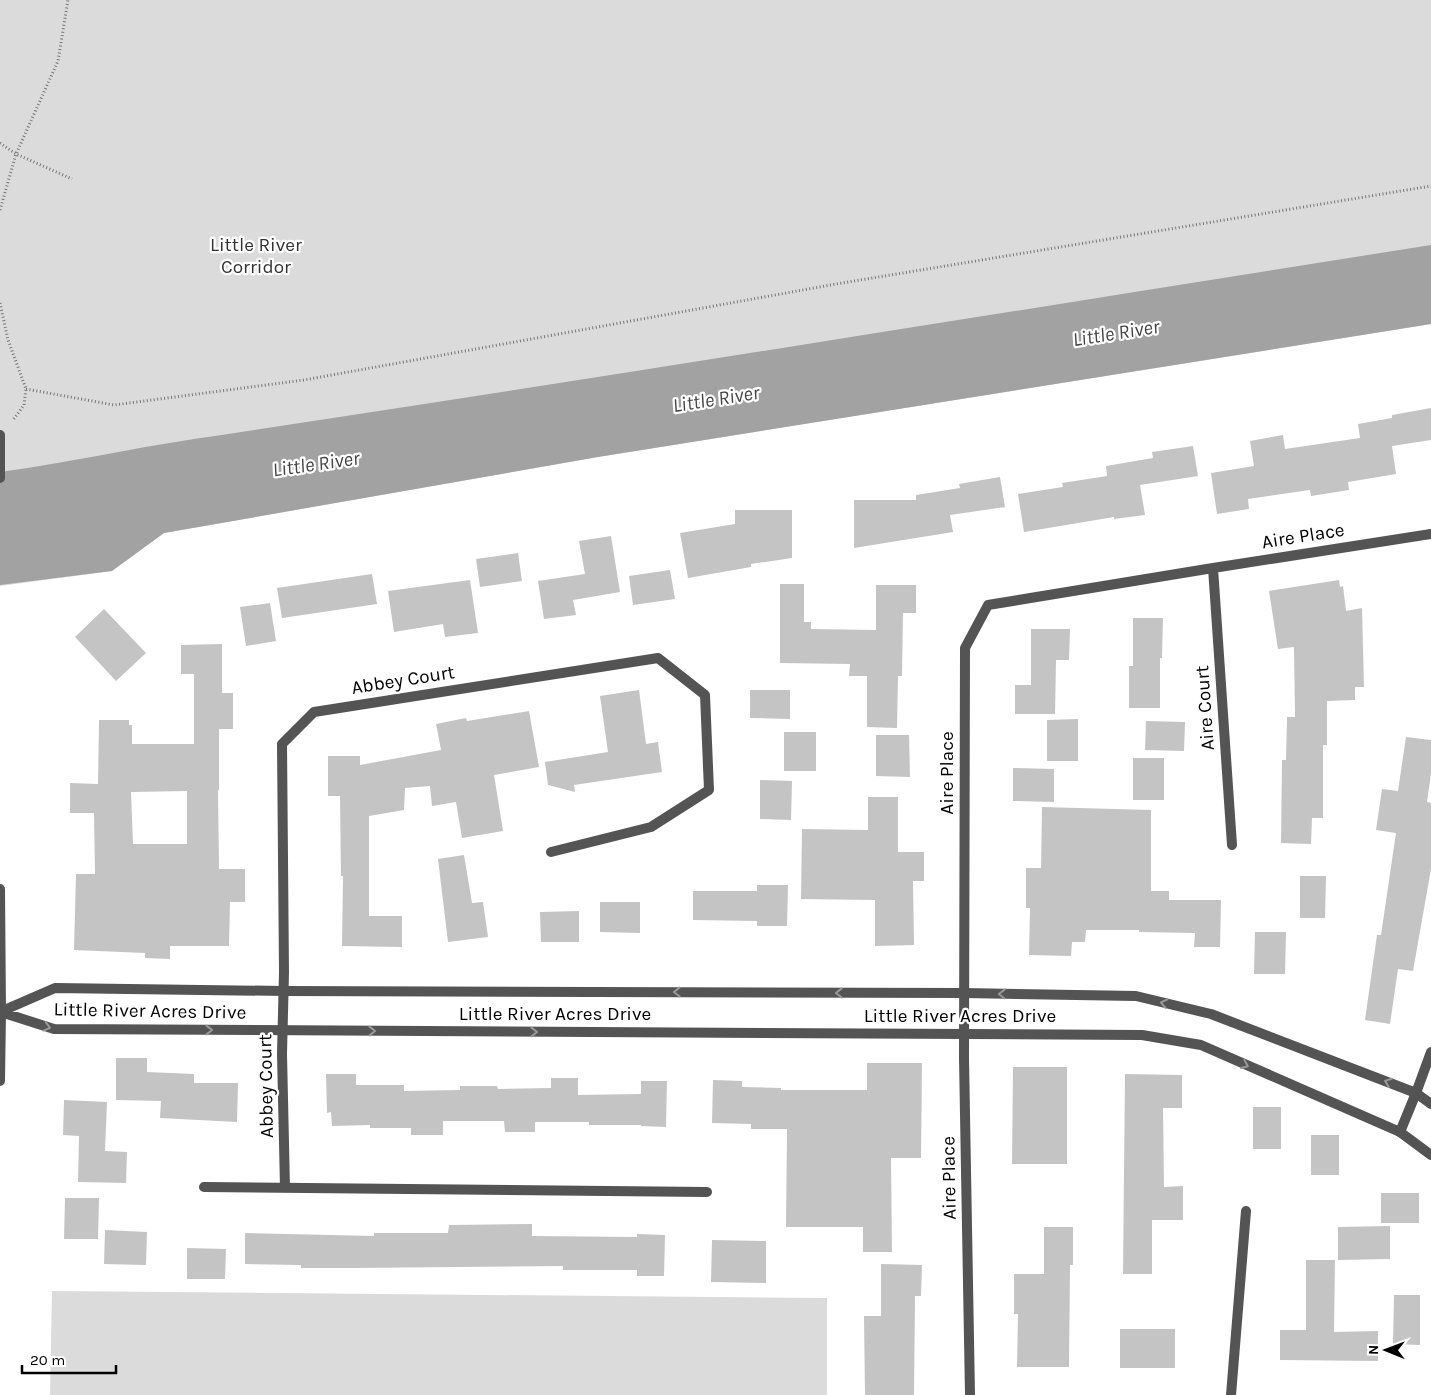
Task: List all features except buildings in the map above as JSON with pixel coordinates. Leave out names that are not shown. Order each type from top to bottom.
[{"type":"street","points":[[0,436],[0,478]]},
{"type":"street","name":"Aire Place","points":[[970,1395],[964,1034],[965,648],[988,606],[1212,568],[1431,534]]},
{"type":"street","name":"Aire Court","points":[[1212,568],[1232,845]]},
{"type":"street","name":"Abbey Court","points":[[285,1188],[282,744],[314,712],[658,658],[705,695],[710,790],[651,828],[551,852]]},
{"type":"street","points":[[0,889],[0,1081]]},
{"type":"street","name":"Little River Acres Drive","points":[[0,1012],[55,988],[284,991],[964,993],[1136,996],[1211,1014],[1416,1093],[1431,1104]]},
{"type":"street","name":"Little River Acres Drive","points":[[0,1012],[54,1029],[1142,1035],[1200,1045],[1400,1132],[1431,1155]]},
{"type":"street","points":[[1400,1132],[1431,1052]]},
{"type":"street","points":[[204,1187],[707,1192]]},
{"type":"street","points":[[1231,1395],[1246,1211]]},
{"type":"path","points":[[0,210],[16,154],[58,62],[68,0]]},
{"type":"path","points":[[0,143],[16,154],[72,179]]},
{"type":"path","points":[[26,389],[114,405],[304,380],[836,284],[1431,186]]},
{"type":"path","points":[[0,303],[8,340],[26,389],[24,405],[0,436]]},
{"type":"green space","name":"Little River Corridor","points":[[0,0],[1431,0],[1431,324],[598,457],[164,533],[112,571],[0,586]]},
{"type":"green space","points":[[52,1291],[827,1298],[827,1395],[50,1395]]},
{"type":"water","name":"Little River","points":[[1431,245],[1431,324],[598,457],[164,533],[112,571],[0,585],[0,472],[194,439],[658,368]]}]
